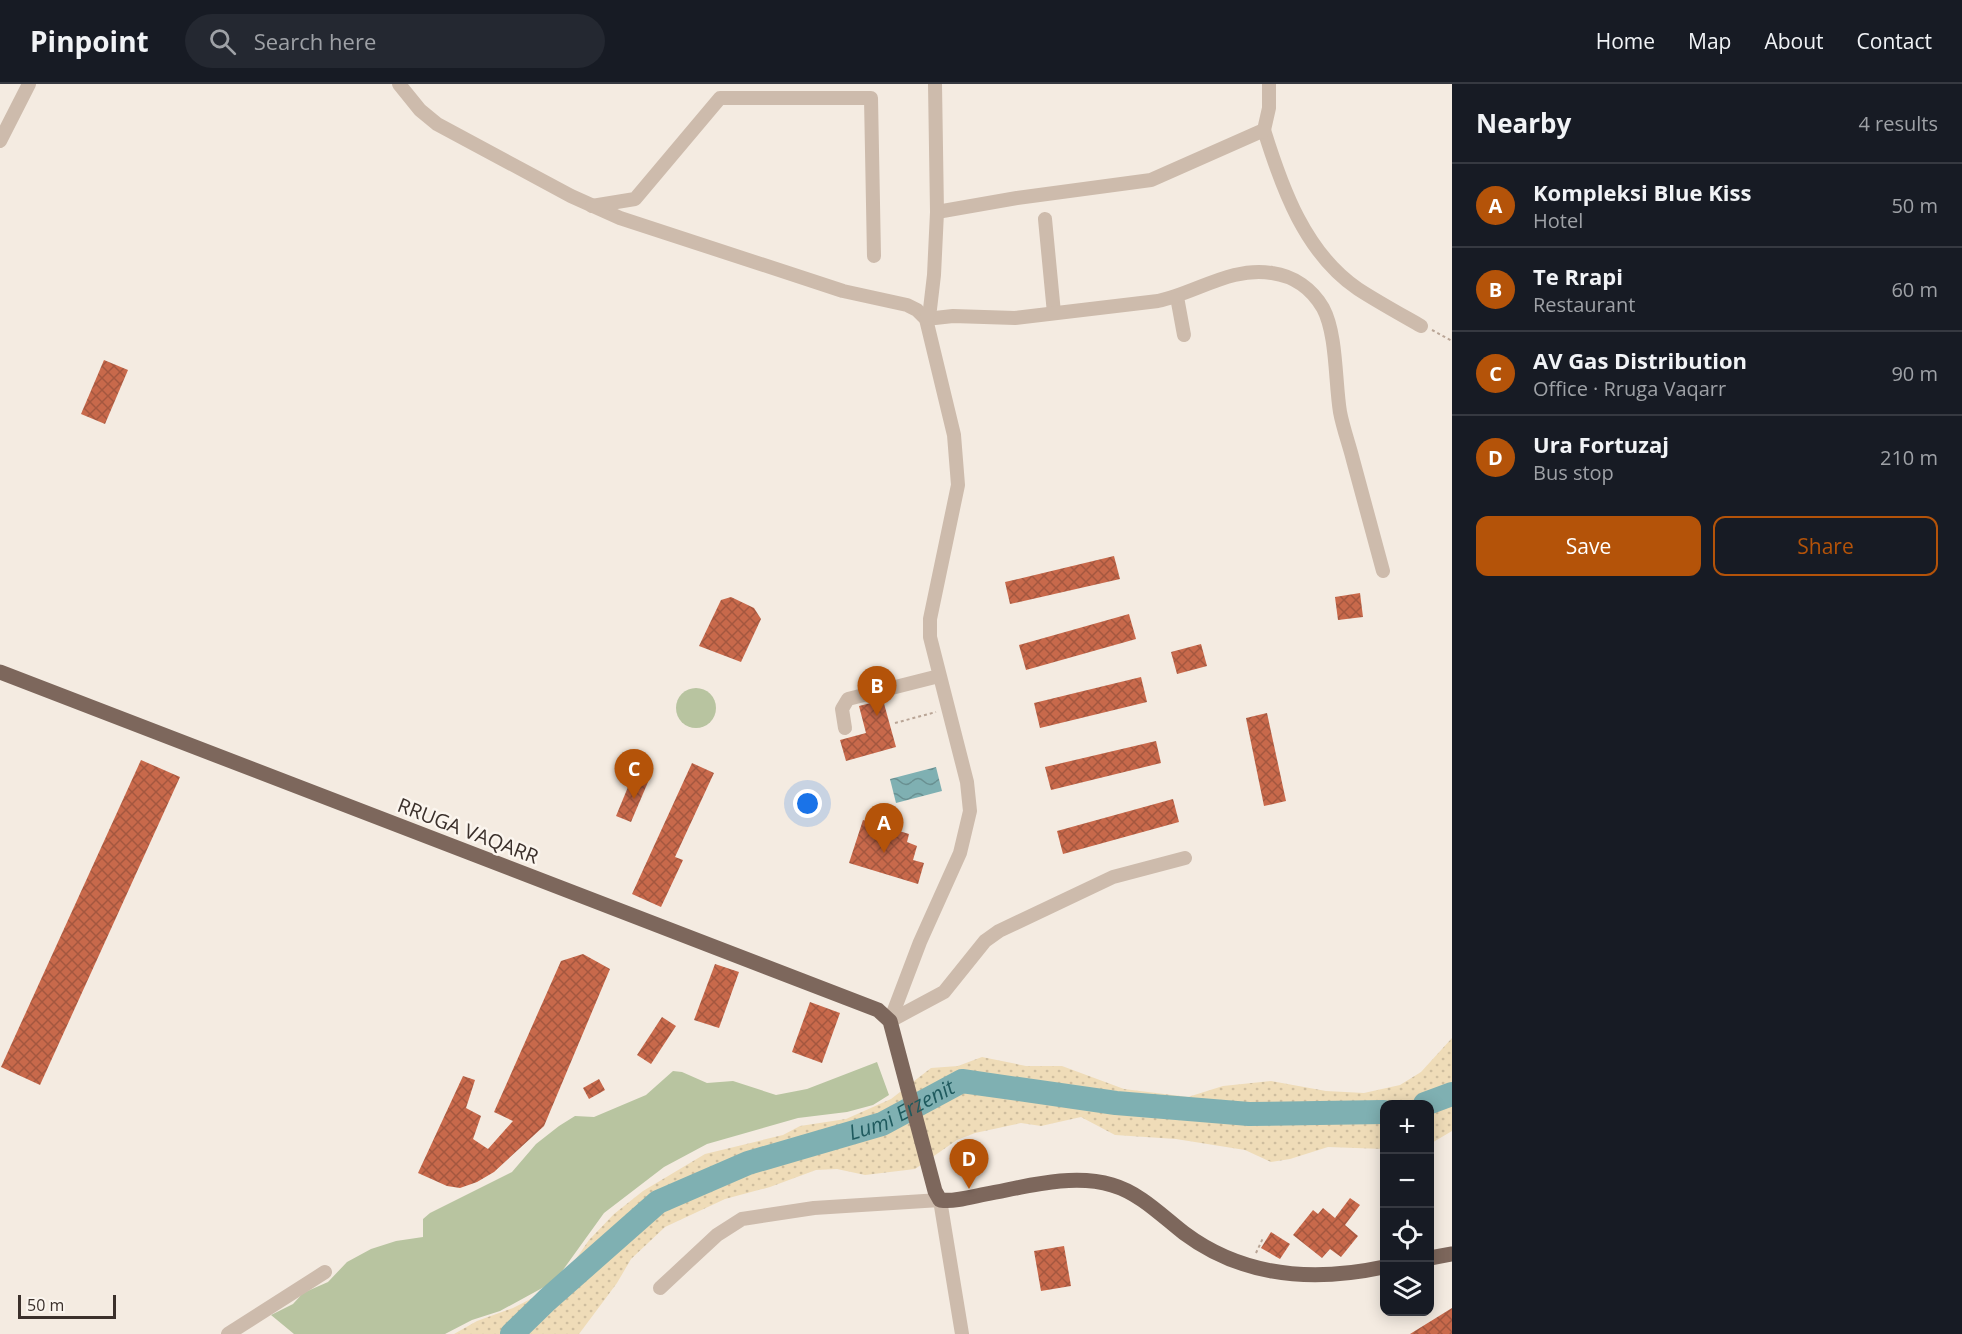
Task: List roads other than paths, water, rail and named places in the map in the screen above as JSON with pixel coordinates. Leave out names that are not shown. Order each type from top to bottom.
[{"type":"main road","name":"RRUGA VAQARR","points":[[0,672],[559,889],[856,1000],[878,1010],[890,1021]]},
{"type":"main road","points":[[890,1021],[938,1195],[1057,1182],[1096,1182],[1113,1185],[1130,1192],[1203,1246],[1250,1266],[1274,1273],[1318,1276],[1380,1268]]},
{"type":"main road","points":[[1434,1257],[1452,1254]]},
{"type":"street","points":[[0,141],[29,84]]},
{"type":"street","points":[[399,84],[420,110],[437,124],[592,206],[631,222],[843,291],[907,305],[917,310],[926,319]]},
{"type":"street","points":[[890,1021],[920,942],[951,877],[967,829],[970,804],[968,782],[930,637],[930,619],[954,514],[958,461],[952,426],[926,319],[933,296],[937,212],[935,84]]},
{"type":"street","points":[[1269,84],[1269,108],[1264,130],[1285,194],[1304,230],[1334,268],[1357,288],[1421,326]]},
{"type":"street","points":[[592,206],[635,199],[720,98],[871,98],[874,256]]},
{"type":"street","points":[[937,212],[1017,198],[1151,180],[1264,130]]},
{"type":"street","points":[[1045,219],[1054,313]]},
{"type":"street","points":[[926,319],[953,316],[1015,318],[1177,297],[1220,279],[1271,272],[1284,276],[1313,292],[1324,310],[1330,332],[1340,414],[1383,571]]},
{"type":"street","points":[[1177,297],[1184,335]]},
{"type":"street","points":[[844,728],[842,709],[849,699],[939,676]]},
{"type":"street","points":[[890,1021],[944,992],[985,941],[999,931],[1113,877],[1185,858]]},
{"type":"street","points":[[660,1288],[717,1235],[742,1219],[814,1208],[938,1195],[962,1334]]},
{"type":"street","points":[[228,1334],[325,1272]]},
{"type":"water","points":[[936,767],[942,791],[896,803],[890,779]]},
{"type":"waterway","name":"Lumi Erzenit","points":[[512,1334],[658,1202],[748,1163],[882,1124],[962,1081],[1116,1103],[1249,1114],[1380,1112]]},
{"type":"waterway","name":"Lumi Erzenit","points":[[1434,1101],[1452,1094]]},
{"type":"place","name":"Te Rrapi","points":[[877,716]]},
{"type":"place","name":"AV Gas Distribution","points":[[634,799]]},
{"type":"place","name":"Kompleksi Blue Kiss","points":[[884,853]]},
{"type":"place","name":"Ura Fortuzaj","points":[[969,1189]]}]
